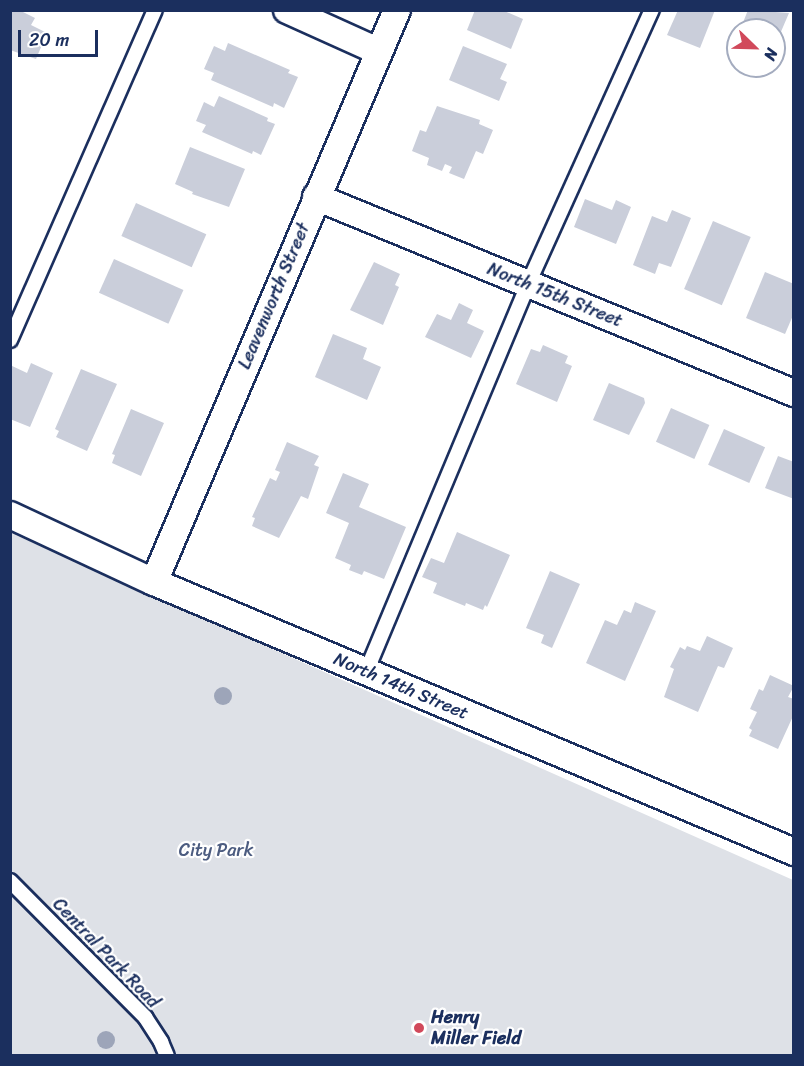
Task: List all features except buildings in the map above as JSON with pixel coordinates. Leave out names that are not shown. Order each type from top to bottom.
[{"type":"street","points":[[287,10],[378,51]]},
{"type":"street","name":"Leavenworth Street","points":[[154,582],[316,196],[397,10]]},
{"type":"street","name":"North 15th Street","points":[[316,196],[794,393]]},
{"type":"street","name":"North 14th Street","points":[[10,515],[154,582],[794,852]]},
{"type":"lane","points":[[10,340],[155,10]]},
{"type":"lane","points":[[366,672],[528,284],[652,10]]},
{"type":"lane","name":"Central Park Road","points":[[10,881],[145,1017],[167,1056]]},
{"type":"green space","name":"City Park","points":[[11,533],[793,880],[793,1055],[11,1055]]},
{"type":"place","name":"Henry Miller Field","points":[[419,1028]]}]
